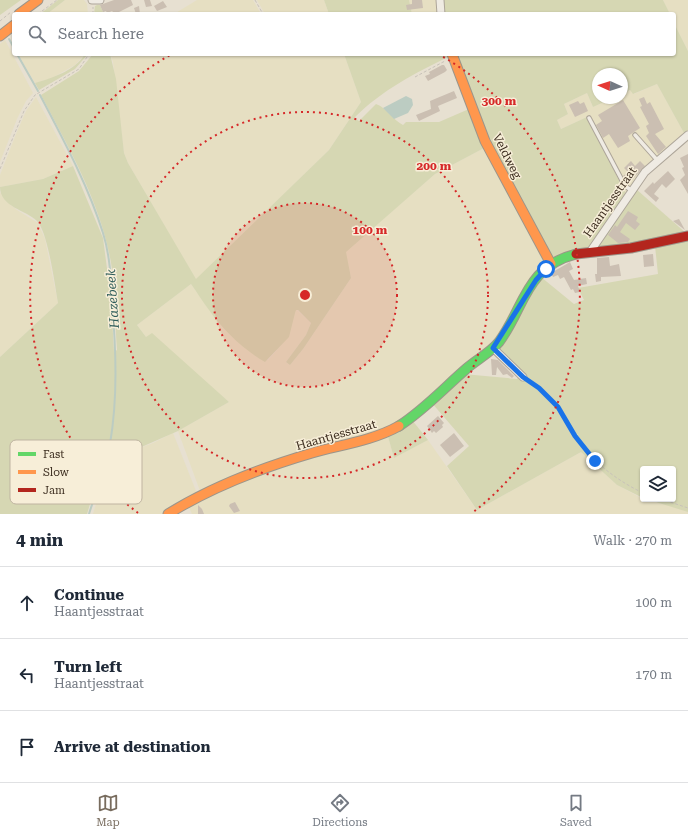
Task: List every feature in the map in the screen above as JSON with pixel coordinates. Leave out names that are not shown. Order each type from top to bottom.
[{"type":"street","points":[[22,12],[38,0]]},
{"type":"street","points":[[32,12],[47,0]]},
{"type":"street","points":[[92,0],[100,0]]},
{"type":"street","points":[[440,0],[441,12]]},
{"type":"street","points":[[2,31],[12,19]]},
{"type":"street","points":[[2,31],[12,26]]},
{"type":"street","name":"Veldweg","points":[[452,56],[469,103],[485,141],[551,264]]},
{"type":"street","name":"Haantjesstraat","points":[[590,252],[631,190],[645,172],[687,137]]},
{"type":"street","name":"Haantjesstraat","points":[[168,514],[190,500],[246,475],[387,432],[405,423],[469,366],[493,348],[536,280],[551,264],[568,257],[590,252],[630,248],[688,236]]},
{"type":"street","points":[[493,348],[523,377]]},
{"type":"lane","points":[[589,118],[625,186],[631,190]]},
{"type":"lane","points":[[634,135],[658,161]]},
{"type":"path","points":[[41,12],[57,0]]},
{"type":"path","points":[[92,0],[93,12]]},
{"type":"path","points":[[255,0],[262,12]]},
{"type":"path","points":[[0,169],[24,111],[35,95],[78,69],[88,56]]},
{"type":"path","points":[[415,77],[450,56]]},
{"type":"path","points":[[523,377],[539,388],[558,407],[575,436],[595,461],[620,482],[640,492]]},
{"type":"path","points":[[670,502],[688,508]]},
{"type":"shaded area","points":[[65,0],[84,0],[87,4],[88,12],[50,12]]},
{"type":"shaded area","points":[[197,0],[253,0],[260,12],[177,12]]},
{"type":"shaded area","points":[[257,0],[324,0],[328,12],[264,12]]},
{"type":"shaded area","points":[[409,0],[438,0],[440,12],[412,12]]},
{"type":"shaded area","points":[[663,0],[688,0],[688,51],[676,27],[676,12],[669,12]]},
{"type":"shaded area","points":[[5,40],[12,56],[13,56],[33,93],[26,101],[17,119],[0,162],[0,44]]},
{"type":"shaded area","points":[[19,56],[83,56],[75,65],[52,78],[35,83]]},
{"type":"shaded area","points":[[111,56],[345,56],[361,102],[329,150],[196,280],[128,163],[124,153],[113,62]]},
{"type":"shaded area","points":[[657,84],[684,133],[656,159],[626,194],[587,117],[561,129],[557,120],[568,114],[564,104],[587,93],[593,107],[600,104],[628,104],[628,91],[631,90],[634,94]]},
{"type":"shaded area","points":[[406,96],[412,99],[413,105],[408,113],[394,119],[383,108]]},
{"type":"shaded area","points":[[36,97],[73,166],[43,179],[0,187],[0,175],[16,134],[26,111]]},
{"type":"shaded area","points":[[486,147],[547,262],[500,336],[396,426],[200,491],[178,431],[229,402],[146,337],[137,325],[191,284],[210,311],[233,337],[257,357],[268,360],[283,343],[296,309],[311,323],[306,335],[286,362],[290,365],[303,349],[351,278],[345,252],[435,174]]},
{"type":"shaded area","points":[[0,192],[6,201],[17,210],[38,223],[45,239],[58,303],[0,357]]},
{"type":"shaded area","points":[[173,433],[196,491],[195,494],[165,514],[93,514],[96,504],[142,504],[142,447]]},
{"type":"shaded area","points":[[387,433],[394,458],[428,440],[477,510],[581,452],[617,485],[640,497],[640,502],[655,502],[679,508],[688,512],[688,514],[192,514],[187,503],[229,485]]},
{"type":"green space","points":[[0,0],[21,0],[0,15]]},
{"type":"green space","points":[[58,0],[65,0],[50,12],[43,12]]},
{"type":"green space","points":[[324,0],[409,0],[412,12],[328,12]]},
{"type":"green space","points":[[442,0],[663,0],[669,12],[443,12]]},
{"type":"green space","points":[[100,5],[103,12],[94,12],[95,6]]},
{"type":"green space","points":[[676,27],[688,51],[688,130],[684,133],[657,84],[633,94],[630,90],[628,91],[628,68],[592,68],[592,104],[600,104],[593,107],[587,93],[564,104],[568,114],[557,120],[561,129],[587,117],[626,194],[595,241],[588,247],[554,260],[496,160],[454,56],[676,56]]},
{"type":"green space","points":[[84,56],[86,56],[75,69],[39,90],[35,83],[63,73],[81,60]]},
{"type":"green space","points":[[91,56],[110,56],[116,79],[124,153],[128,163],[196,279],[329,150],[361,102],[345,56],[450,56],[399,83],[376,99],[354,118],[359,121],[376,104],[403,125],[406,122],[439,122],[469,109],[486,147],[435,174],[346,252],[351,278],[303,349],[290,365],[286,362],[306,335],[311,323],[298,310],[296,310],[295,313],[289,337],[265,362],[249,352],[227,332],[191,284],[137,325],[146,337],[152,333],[229,402],[178,431],[142,447],[142,440],[10,440],[10,504],[90,504],[87,514],[0,514],[0,357],[58,303],[48,247],[41,227],[32,217],[9,204],[1,194],[0,187],[43,179],[73,166],[103,238],[111,299],[114,352],[117,350],[114,289],[108,246],[84,179],[41,95],[79,71]]},
{"type":"green space","points":[[636,189],[687,234],[668,240],[596,247]]},
{"type":"green space","points":[[688,237],[688,512],[656,502],[676,502],[676,466],[640,466],[640,496],[617,485],[581,452],[477,510],[447,466],[469,446],[431,402],[463,374],[517,379],[521,373],[496,348],[541,277],[574,304],[584,300],[578,288],[658,274],[655,246]]},
{"type":"green space","points":[[412,420],[428,440],[394,458],[387,433]]},
{"type":"building","points":[[114,0],[131,0],[133,5],[119,12],[103,12],[100,5]]},
{"type":"building","points":[[144,0],[150,0],[152,6],[146,7]]},
{"type":"building","points":[[412,0],[422,0],[423,8],[407,10],[406,5],[412,4]]},
{"type":"building","points":[[163,1],[167,7],[157,11],[154,6]]},
{"type":"building","points":[[139,6],[140,12],[135,12],[134,8]]},
{"type":"building","points":[[444,65],[447,70],[428,81],[425,76]]},
{"type":"building","points":[[454,91],[457,98],[438,106],[440,111],[419,121],[416,115],[431,109],[430,101]]},
{"type":"building","points":[[644,97],[647,104],[650,102],[664,129],[655,134],[666,147],[658,154],[646,136],[649,133],[646,126],[649,124],[640,107],[642,106],[639,99]]},
{"type":"building","points":[[578,101],[580,104],[584,102],[588,111],[575,117],[569,105]]},
{"type":"building","points":[[616,104],[625,104],[640,128],[628,136],[630,141],[618,148],[609,134],[603,138],[596,125],[602,121],[598,115]]},
{"type":"building","points":[[688,154],[688,194],[680,180],[685,175],[682,168],[684,167],[680,158]]},
{"type":"building","points":[[631,161],[635,166],[640,161],[645,166],[628,184],[623,176],[628,172],[624,168]]},
{"type":"building","points":[[668,171],[675,179],[666,188],[662,184],[654,194],[659,198],[656,202],[644,191]]},
{"type":"building","points":[[628,211],[638,217],[636,221],[640,224],[635,230],[626,223],[620,232],[630,239],[628,242],[618,243],[608,235],[615,225],[617,227]]},
{"type":"building","points":[[679,219],[685,230],[673,221]]},
{"type":"building","points":[[653,254],[654,266],[644,267],[643,255]]},
{"type":"building","points":[[609,257],[610,266],[619,264],[621,276],[601,277],[601,281],[596,282],[595,274],[597,274],[597,258]]},
{"type":"building","points":[[570,262],[573,269],[569,271],[574,280],[586,278],[587,284],[578,286],[580,292],[575,293],[573,289],[571,290],[564,277],[560,279],[558,275],[553,277],[551,273]]},
{"type":"building","points":[[491,359],[498,360],[514,376],[512,378],[507,374],[503,375],[497,367],[496,375],[492,375]]},
{"type":"building","points":[[438,416],[444,423],[442,425],[443,427],[436,433],[434,431],[432,433],[427,426]]},
{"type":"building","points":[[454,433],[464,446],[450,457],[440,445]]},
{"type":"building","points":[[235,502],[240,511],[234,513],[229,506]]},
{"type":"building","points":[[198,505],[202,509],[204,514],[198,514]]},
{"type":"waterway","name":"Hazebeek","points":[[9,39],[12,44]]},
{"type":"waterway","name":"Hazebeek","points":[[18,56],[38,91]]},
{"type":"waterway","name":"Hazebeek","points":[[40,95],[90,197],[103,233],[107,250],[110,267],[115,355],[115,391],[111,440]]},
{"type":"waterway","name":"Hazebeek","points":[[89,514],[92,504]]},
{"type":"traffic: fast","points":[[399,426],[434,399],[466,369],[499,342],[508,329],[528,290],[536,278],[546,268],[559,260],[576,254]]},
{"type":"traffic: slow","points":[[22,12],[38,0]]},
{"type":"traffic: slow","points":[[0,36],[12,27]]},
{"type":"traffic: slow","points":[[453,56],[485,141],[551,264]]},
{"type":"traffic: slow","points":[[168,514],[220,486],[274,465],[312,453],[367,439],[399,426]]},
{"type":"traffic: jam","points":[[576,254],[631,248],[688,236]]},
{"type":"route","points":[[546,269],[526,294],[508,327],[493,348],[523,377],[539,388],[558,407],[575,436],[595,461]]}]
